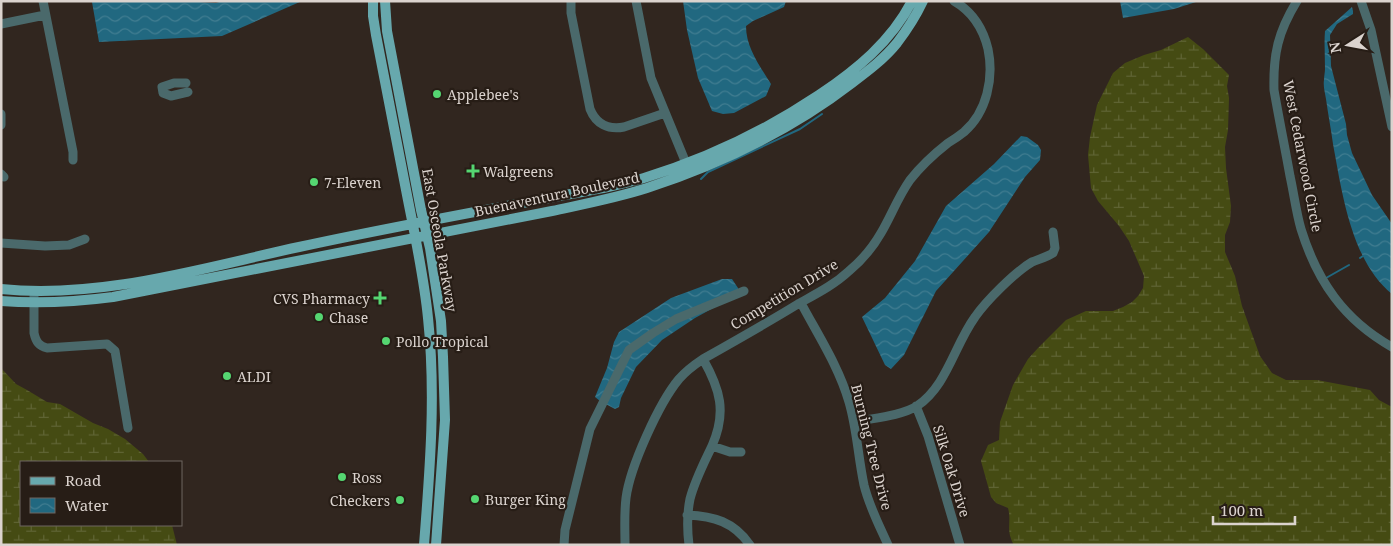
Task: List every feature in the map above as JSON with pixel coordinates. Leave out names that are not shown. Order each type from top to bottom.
[{"type":"main road","name":"East Osceola Parkway","points":[[373,1],[373,16],[380,59],[416,238],[425,295],[431,357],[432,420],[424,545]]},
{"type":"main road","name":"East Osceola Parkway","points":[[385,1],[386,31],[427,235],[438,300],[443,357],[445,420],[436,545]]},
{"type":"main road","name":"Buenaventura Boulevard","points":[[137,287],[223,275],[416,238],[606,200],[646,188],[770,125],[834,84],[866,60],[889,37],[912,1]]},
{"type":"main road","name":"Buenaventura Boulevard","points":[[137,287],[222,264],[424,222],[603,188],[731,156],[807,114],[872,68],[897,43],[923,1]]},
{"type":"main road","points":[[1,289],[34,291],[137,287]]},
{"type":"main road","points":[[1,301],[80,301],[113,297],[137,287]]},
{"type":"street","points":[[43,1],[73,160]]},
{"type":"street","points":[[571,1],[571,13],[590,109],[596,120],[605,126],[618,128],[665,113]]},
{"type":"street","points":[[636,1],[653,84],[688,168]]},
{"type":"street","name":"Competition Drive","points":[[625,545],[626,497],[635,465],[665,399],[678,380],[687,370],[703,359],[830,286],[850,271],[880,234],[900,194],[917,172],[930,158],[964,132],[976,119],[986,99],[990,78],[988,51],[985,35],[978,22],[966,9],[954,1]]},
{"type":"street","name":"West Cedarwood Circle","points":[[1297,1],[1286,20],[1278,42],[1273,67],[1274,90],[1300,228],[1312,262],[1332,296],[1351,318],[1373,336],[1392,346]]},
{"type":"street","points":[[1361,1],[1371,30],[1392,127]]},
{"type":"street","points":[[1,24],[45,15]]},
{"type":"street","points":[[380,59],[392,61]]},
{"type":"street","points":[[186,83],[162,87],[163,93],[171,96],[188,92]]},
{"type":"street","points":[[1,114],[1,125]]},
{"type":"street","points":[[550,198],[552,211]]},
{"type":"street","points":[[854,422],[902,412],[916,406],[932,393],[946,372],[956,349],[974,318],[987,302],[1015,275],[1032,263],[1053,253],[1055,248],[1053,232]]},
{"type":"street","points":[[1,243],[45,246],[69,245],[85,239]]},
{"type":"street","points":[[222,264],[223,275]]},
{"type":"street","points":[[34,291],[34,333],[35,339],[42,347],[107,344],[115,351],[128,428]]},
{"type":"street","points":[[564,545],[565,530],[590,429],[629,350],[676,319],[744,291]]},
{"type":"street","name":"Burning Tree Drive","points":[[801,303],[836,367],[849,401],[865,486],[875,518],[888,545]]},
{"type":"street","points":[[689,545],[687,516],[693,490],[718,432],[721,415],[717,387],[703,359]]},
{"type":"street","name":"Silk Oak Drive","points":[[916,406],[928,436],[960,545]]},
{"type":"street","points":[[712,446],[730,452],[740,452]]},
{"type":"street","points":[[430,463],[442,464]]},
{"type":"street","points":[[687,516],[715,518],[743,535],[750,545]]},
{"type":"green space","points":[[1188,37],[1229,75],[1227,86],[1229,98],[1228,130],[1225,147],[1231,206],[1230,222],[1225,235],[1225,252],[1235,276],[1242,306],[1260,356],[1272,373],[1286,380],[1317,380],[1370,390],[1379,400],[1392,407],[1392,545],[1014,545],[1009,530],[1008,508],[996,503],[991,497],[981,461],[988,445],[999,440],[1000,422],[1013,385],[1028,359],[1066,320],[1086,311],[1113,311],[1123,307],[1132,302],[1143,288],[1144,276],[1129,241],[1098,201],[1091,188],[1088,155],[1090,137],[1097,105],[1113,73],[1125,63],[1161,50]]},
{"type":"green space","points":[[1,368],[16,384],[47,402],[60,404],[125,439],[148,461],[20,461],[20,526],[172,526],[177,545],[1,545]]},
{"type":"water","points":[[223,1],[302,1],[222,36],[99,42],[92,2],[216,3]]},
{"type":"water","points":[[683,1],[786,1],[784,7],[746,26],[751,49],[771,84],[766,96],[734,113],[723,114],[712,111],[698,78],[687,30]]},
{"type":"water","points":[[1120,1],[1199,1],[1174,9],[1123,18]]},
{"type":"water","points":[[1352,7],[1353,14],[1337,24],[1330,35],[1331,66],[1352,153],[1372,195],[1392,224],[1392,294],[1378,280],[1367,263],[1350,225],[1340,183],[1324,90],[1325,31]]},
{"type":"water","points":[[1021,136],[1027,137],[1038,145],[1041,150],[1040,160],[1025,177],[989,232],[936,291],[904,355],[891,369],[885,365],[862,317],[885,298],[915,261],[946,206],[994,164]]},
{"type":"water","points":[[722,279],[732,279],[738,288],[738,293],[662,340],[636,367],[621,398],[619,407],[615,409],[595,397],[619,332],[671,298]]},
{"type":"waterway","points":[[701,179],[708,172],[800,129],[822,114]]},
{"type":"waterway","points":[[1326,278],[1349,265]]},
{"type":"place","name":"Applebee's","points":[[437,94]]},
{"type":"place","name":"Walgreens","points":[[473,171]]},
{"type":"place","name":"7-Eleven","points":[[314,182]]},
{"type":"place","name":"CVS Pharmacy","points":[[380,298]]},
{"type":"place","name":"Chase","points":[[319,317]]},
{"type":"place","name":"Pollo Tropical","points":[[386,341]]},
{"type":"place","name":"ALDI","points":[[227,376]]},
{"type":"place","name":"Ross","points":[[342,477]]},
{"type":"place","name":"Burger King","points":[[475,499]]},
{"type":"place","name":"Checkers","points":[[400,500]]}]
